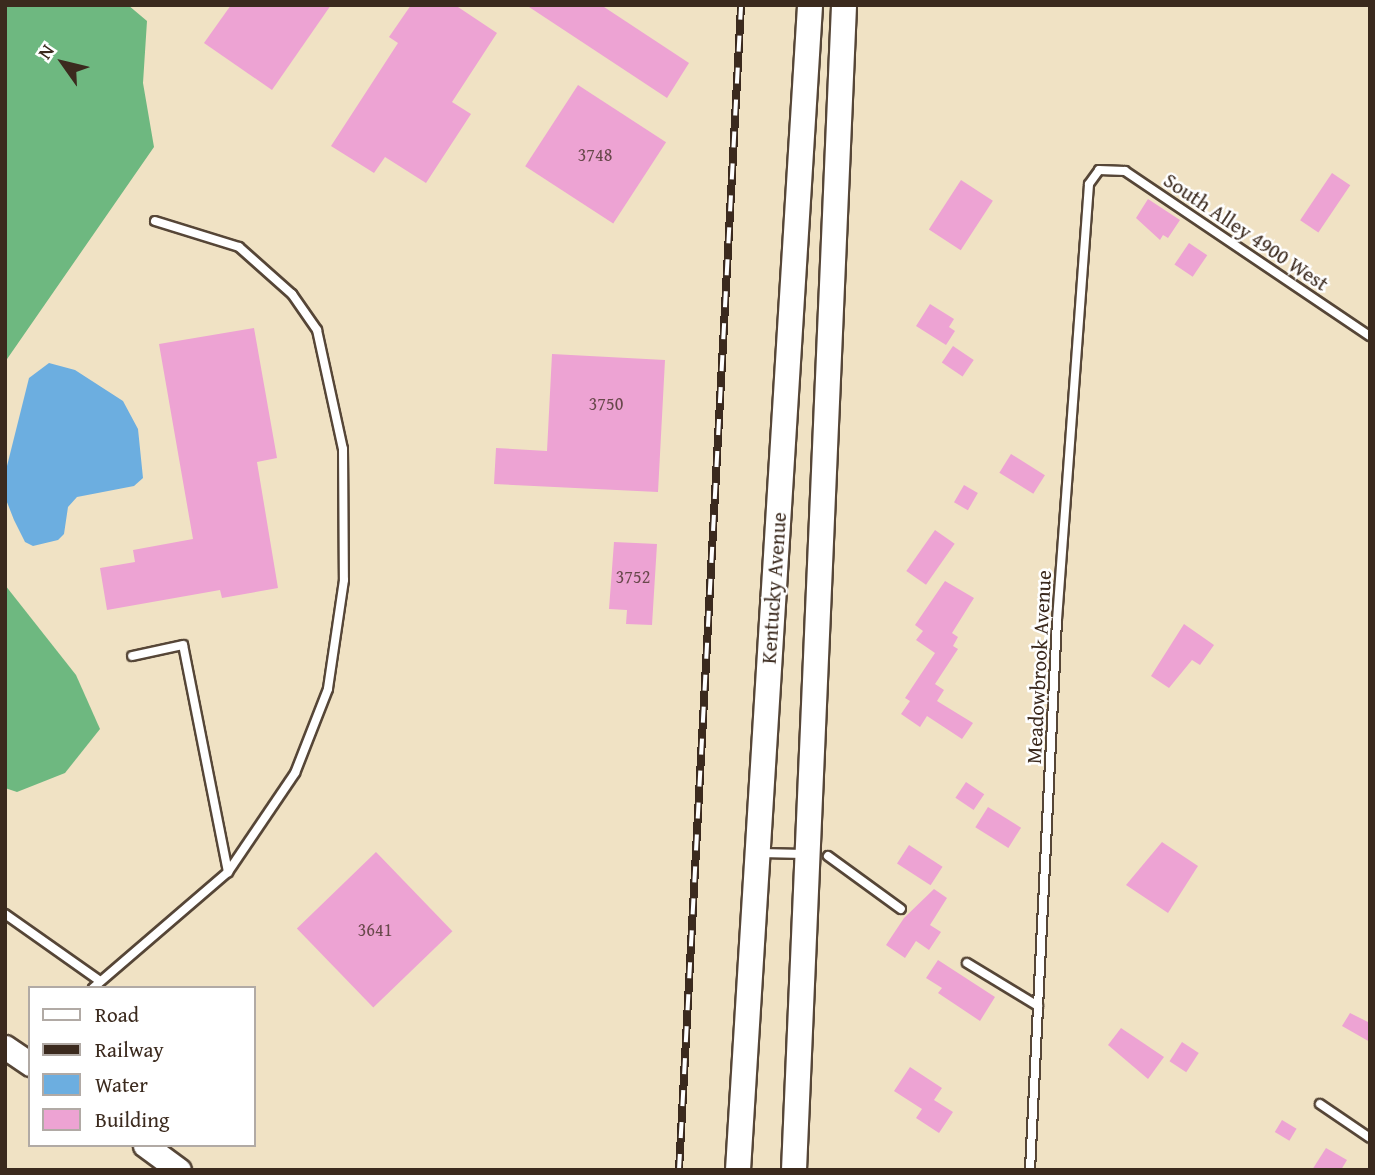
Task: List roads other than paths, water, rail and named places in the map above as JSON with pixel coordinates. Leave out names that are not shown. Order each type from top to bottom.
[{"type":"main road","name":"Kentucky Avenue","points":[[738,1170],[810,5]]},
{"type":"main road","name":"Kentucky Avenue","points":[[794,1170],[819,855],[844,5]]},
{"type":"main road","points":[[148,1147],[179,1170]]},
{"type":"lane","name":"South Alley 4900 West","points":[[1099,170],[1125,171],[1370,336]]},
{"type":"lane","name":"Meadowbrook Avenue","points":[[1030,1170],[1056,620],[1085,192],[1099,170]]},
{"type":"lane","points":[[95,986],[228,872],[295,773],[328,689],[344,580],[342,449],[317,330],[292,294],[239,247],[155,221]]},
{"type":"lane","points":[[132,656],[183,645],[228,872]]},
{"type":"lane","points":[[758,853],[819,855],[901,909]]},
{"type":"lane","points":[[5,914],[100,981]]},
{"type":"lane","points":[[967,964],[1038,1006]]},
{"type":"lane","points":[[1320,1104],[1370,1138]]},
{"type":"water","points":[[49,363],[75,370],[123,401],[138,429],[143,478],[134,486],[77,497],[68,507],[64,534],[58,540],[33,546],[25,542],[5,497],[5,474],[29,378]]},
{"type":"railway","points":[[679,1170],[741,5]]}]
